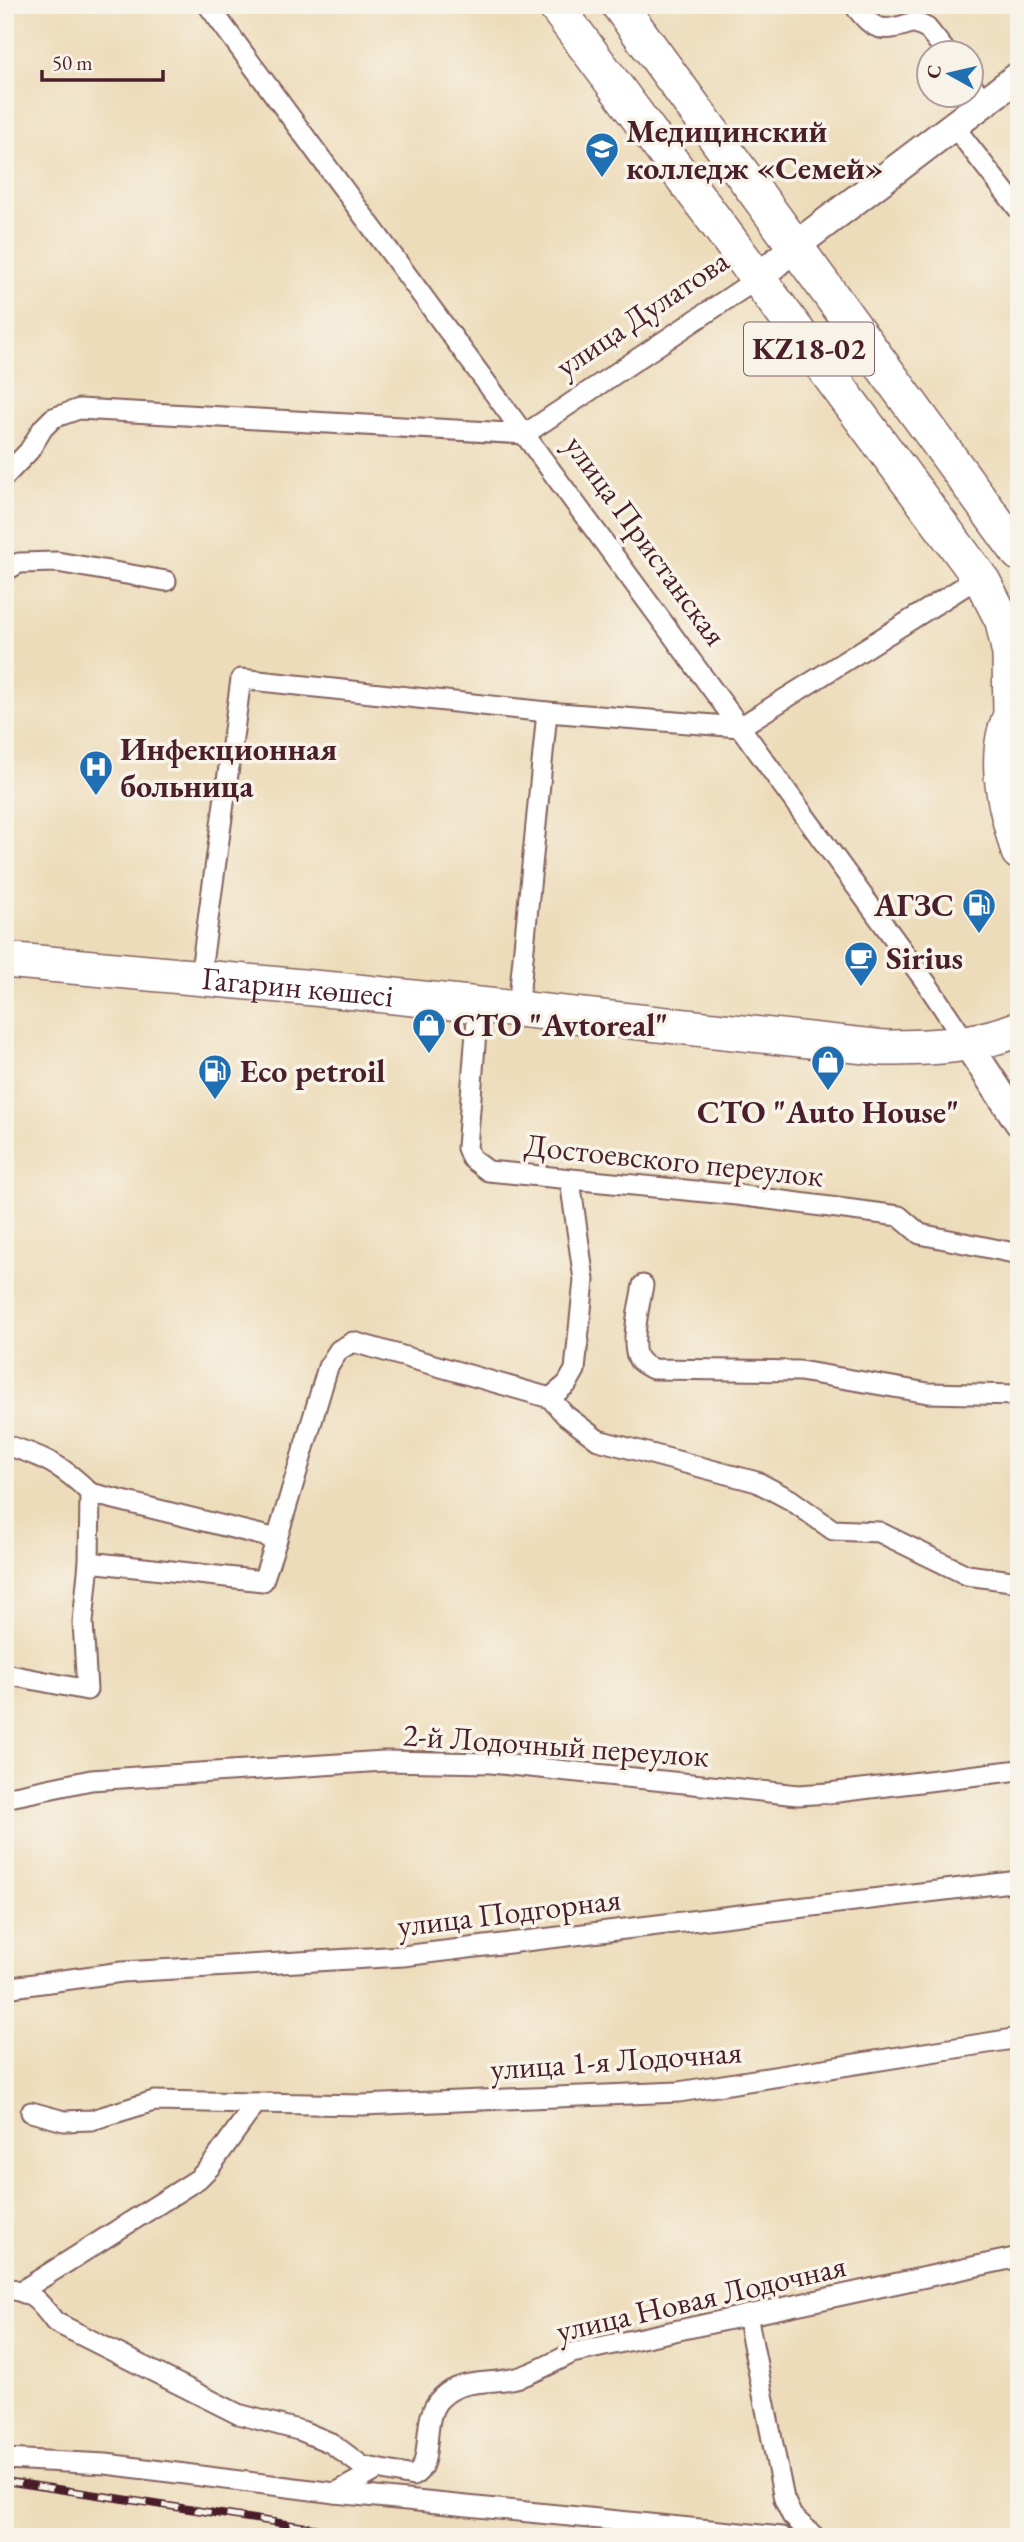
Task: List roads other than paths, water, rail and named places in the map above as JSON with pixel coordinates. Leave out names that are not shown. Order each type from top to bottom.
[{"type":"highway","name":"KZ18-02","points":[[555,5],[979,577],[1003,621],[1010,654],[1015,708]]},
{"type":"highway","name":"KZ18-02","points":[[619,5],[1019,553]]},
{"type":"highway","points":[[1015,708],[1000,760],[1006,810],[1019,852]]},
{"type":"highway","name":"Гагарин көшесі","points":[[5,960],[518,1009],[884,1048],[937,1048],[1019,1029]]},
{"type":"highway","points":[[966,1042],[1019,1008]]},
{"type":"street","name":"улица Пристанская","points":[[208,5],[927,984],[1019,1122]]},
{"type":"street","points":[[854,5],[870,25],[880,29],[895,29],[914,22],[927,29],[934,38]]},
{"type":"street","name":"улица Дулатова","points":[[986,90],[1019,76]]},
{"type":"street","name":"улица Дулатова","points":[[524,434],[757,279],[953,125],[966,108]]},
{"type":"street","points":[[953,125],[1019,210]]},
{"type":"street","points":[[5,476],[29,451],[43,428],[53,418],[79,409],[524,434]]},
{"type":"street","points":[[5,571],[19,563],[57,562],[166,581]]},
{"type":"street","points":[[200,978],[241,680],[547,712],[740,727],[979,577]]},
{"type":"street","points":[[518,1009],[547,712]]},
{"type":"street","name":"Достоевского переулок","points":[[478,1006],[467,1149],[471,1158],[488,1171],[737,1195],[899,1216],[920,1234],[1019,1254]]},
{"type":"street","points":[[550,1398],[567,1384],[575,1370],[584,1280],[570,1180]]},
{"type":"street","points":[[643,1285],[635,1339],[636,1352],[639,1360],[653,1369],[713,1372],[800,1371],[928,1393],[1019,1395]]},
{"type":"street","points":[[89,1562],[263,1581],[328,1367],[339,1350],[353,1342],[550,1398],[565,1415],[598,1440],[757,1482],[791,1500],[833,1530],[878,1532],[967,1575],[1019,1582]]},
{"type":"street","points":[[5,1445],[39,1455],[73,1476],[90,1493],[277,1539]]},
{"type":"street","points":[[5,1674],[87,1690],[83,1622],[89,1562],[90,1493]]},
{"type":"street","name":"2-й Лодочный переулок","points":[[5,1798],[91,1780],[384,1761],[491,1763],[797,1795],[1019,1770]]},
{"type":"street","name":"улица Подгорная","points":[[5,1987],[122,1972],[403,1956],[1019,1881]]},
{"type":"street","name":"улица 1-я Лодочная","points":[[31,2112],[64,2121],[92,2120],[154,2101],[362,2105],[680,2092],[1019,2038]]},
{"type":"street","points":[[14,2289],[198,2179],[210,2167],[256,2103]]},
{"type":"street","name":"улица Новая Лодочная","points":[[377,2470],[413,2476],[419,2473],[426,2462],[426,2438],[430,2419],[437,2402],[450,2389],[524,2376],[572,2353],[1019,2257]]},
{"type":"street","points":[[14,2289],[40,2303],[55,2322],[106,2349],[238,2414],[302,2431],[331,2443],[362,2466],[377,2470]]},
{"type":"street","points":[[747,2315],[784,2500],[792,2515],[815,2537]]},
{"type":"street","points":[[5,2459],[106,2464],[335,2493],[782,2537]]},
{"type":"street","points":[[335,2493],[377,2470]]},
{"type":"railway","points":[[5,2481],[372,2537]]},
{"type":"place","name":"Медицинский колледж «Семей»","points":[[602,179]]},
{"type":"place","name":"Инфекционная больница","points":[[96,797]]},
{"type":"place","name":"АГЗС","points":[[979,935]]},
{"type":"place","name":"Sirius","points":[[861,988]]},
{"type":"place","name":"СТО \"Avtoreal\"","points":[[429,1055]]},
{"type":"place","name":"СТО \"Auto House\"","points":[[828,1092]]},
{"type":"place","name":"Eco petroil","points":[[215,1101]]}]
